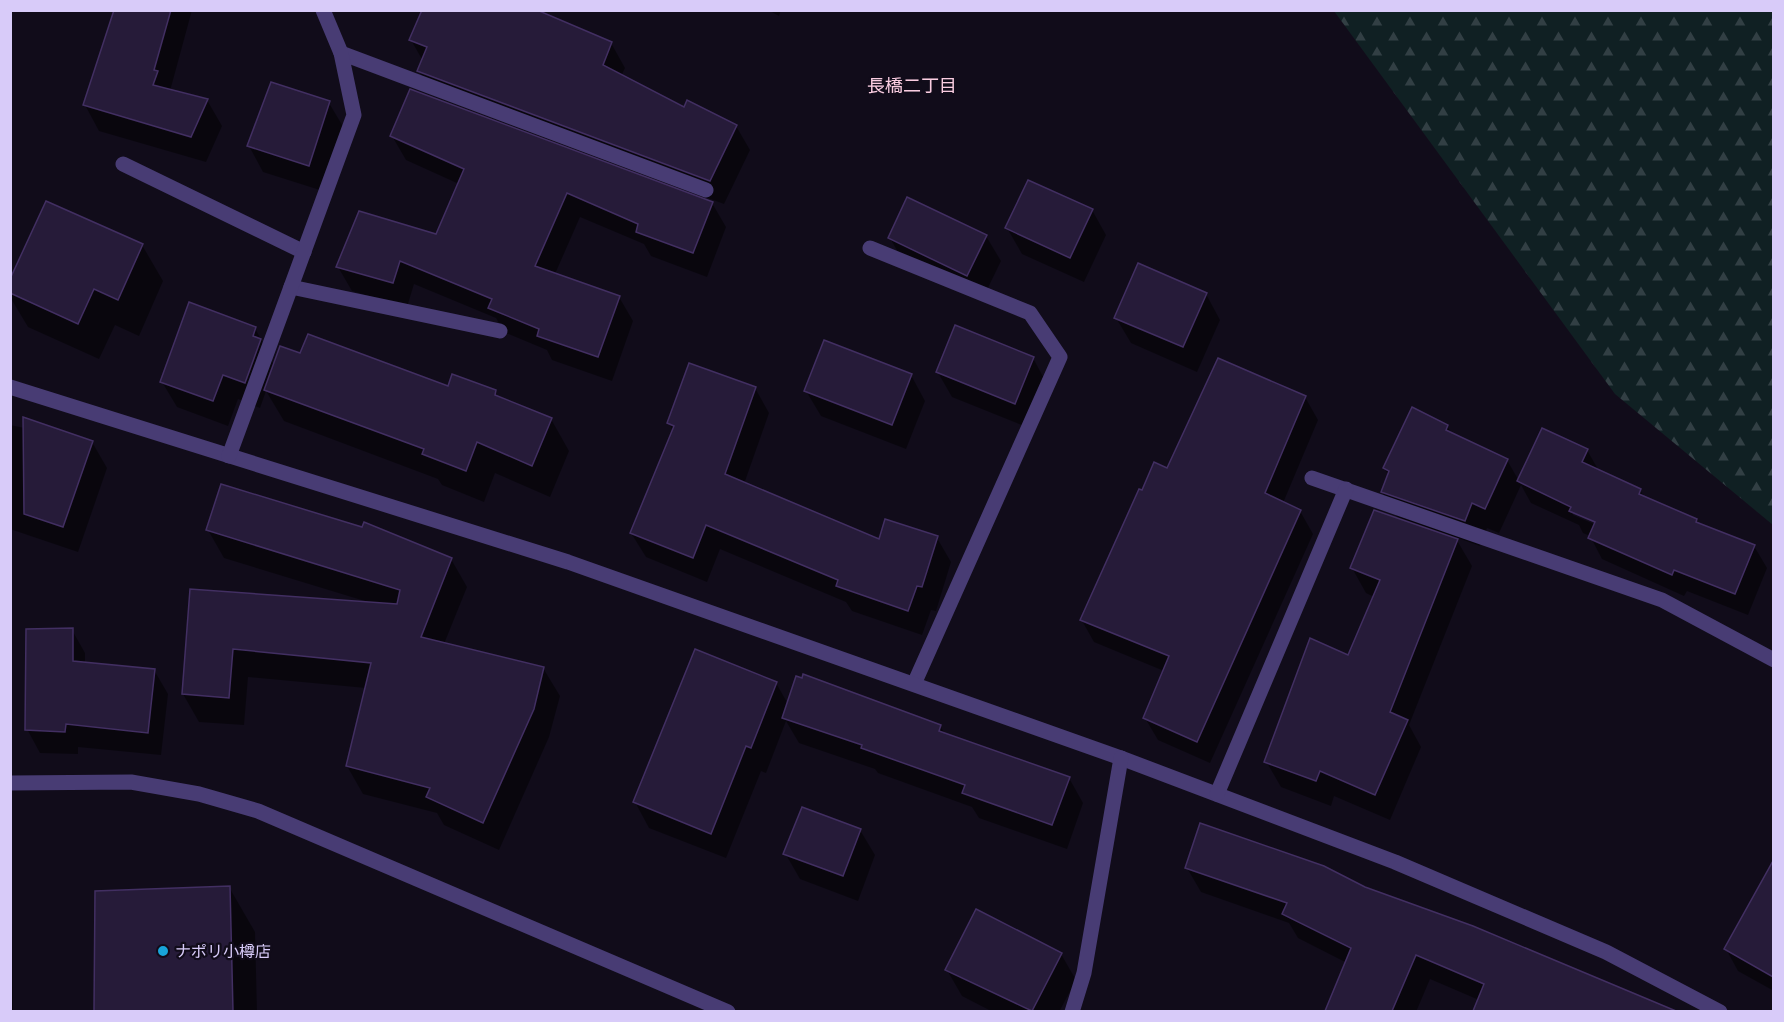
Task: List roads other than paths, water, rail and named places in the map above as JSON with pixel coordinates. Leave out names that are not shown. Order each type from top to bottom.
[{"type":"street","points":[[229,456],[354,114],[340,53],[323,10]]},
{"type":"street","points":[[340,53],[706,190]]},
{"type":"street","points":[[123,164],[304,252]]},
{"type":"street","points":[[870,248],[1030,313],[1060,357],[914,684]]},
{"type":"street","points":[[291,287],[500,331]]},
{"type":"street","points":[[10,387],[568,562],[1121,758],[1395,862],[1606,952],[1719,1011]]},
{"type":"street","points":[[1312,478],[1662,600],[1773,660]]},
{"type":"street","points":[[1217,794],[1346,489]]},
{"type":"street","points":[[1072,1011],[1084,973],[1121,758]]},
{"type":"street","points":[[10,783],[131,782],[199,794],[258,811],[728,1011]]},
{"type":"place","name":"ナポリ小樽店","points":[[163,951]]},
{"type":"district","name":"長橋二丁目","points":[[912,86]]}]
